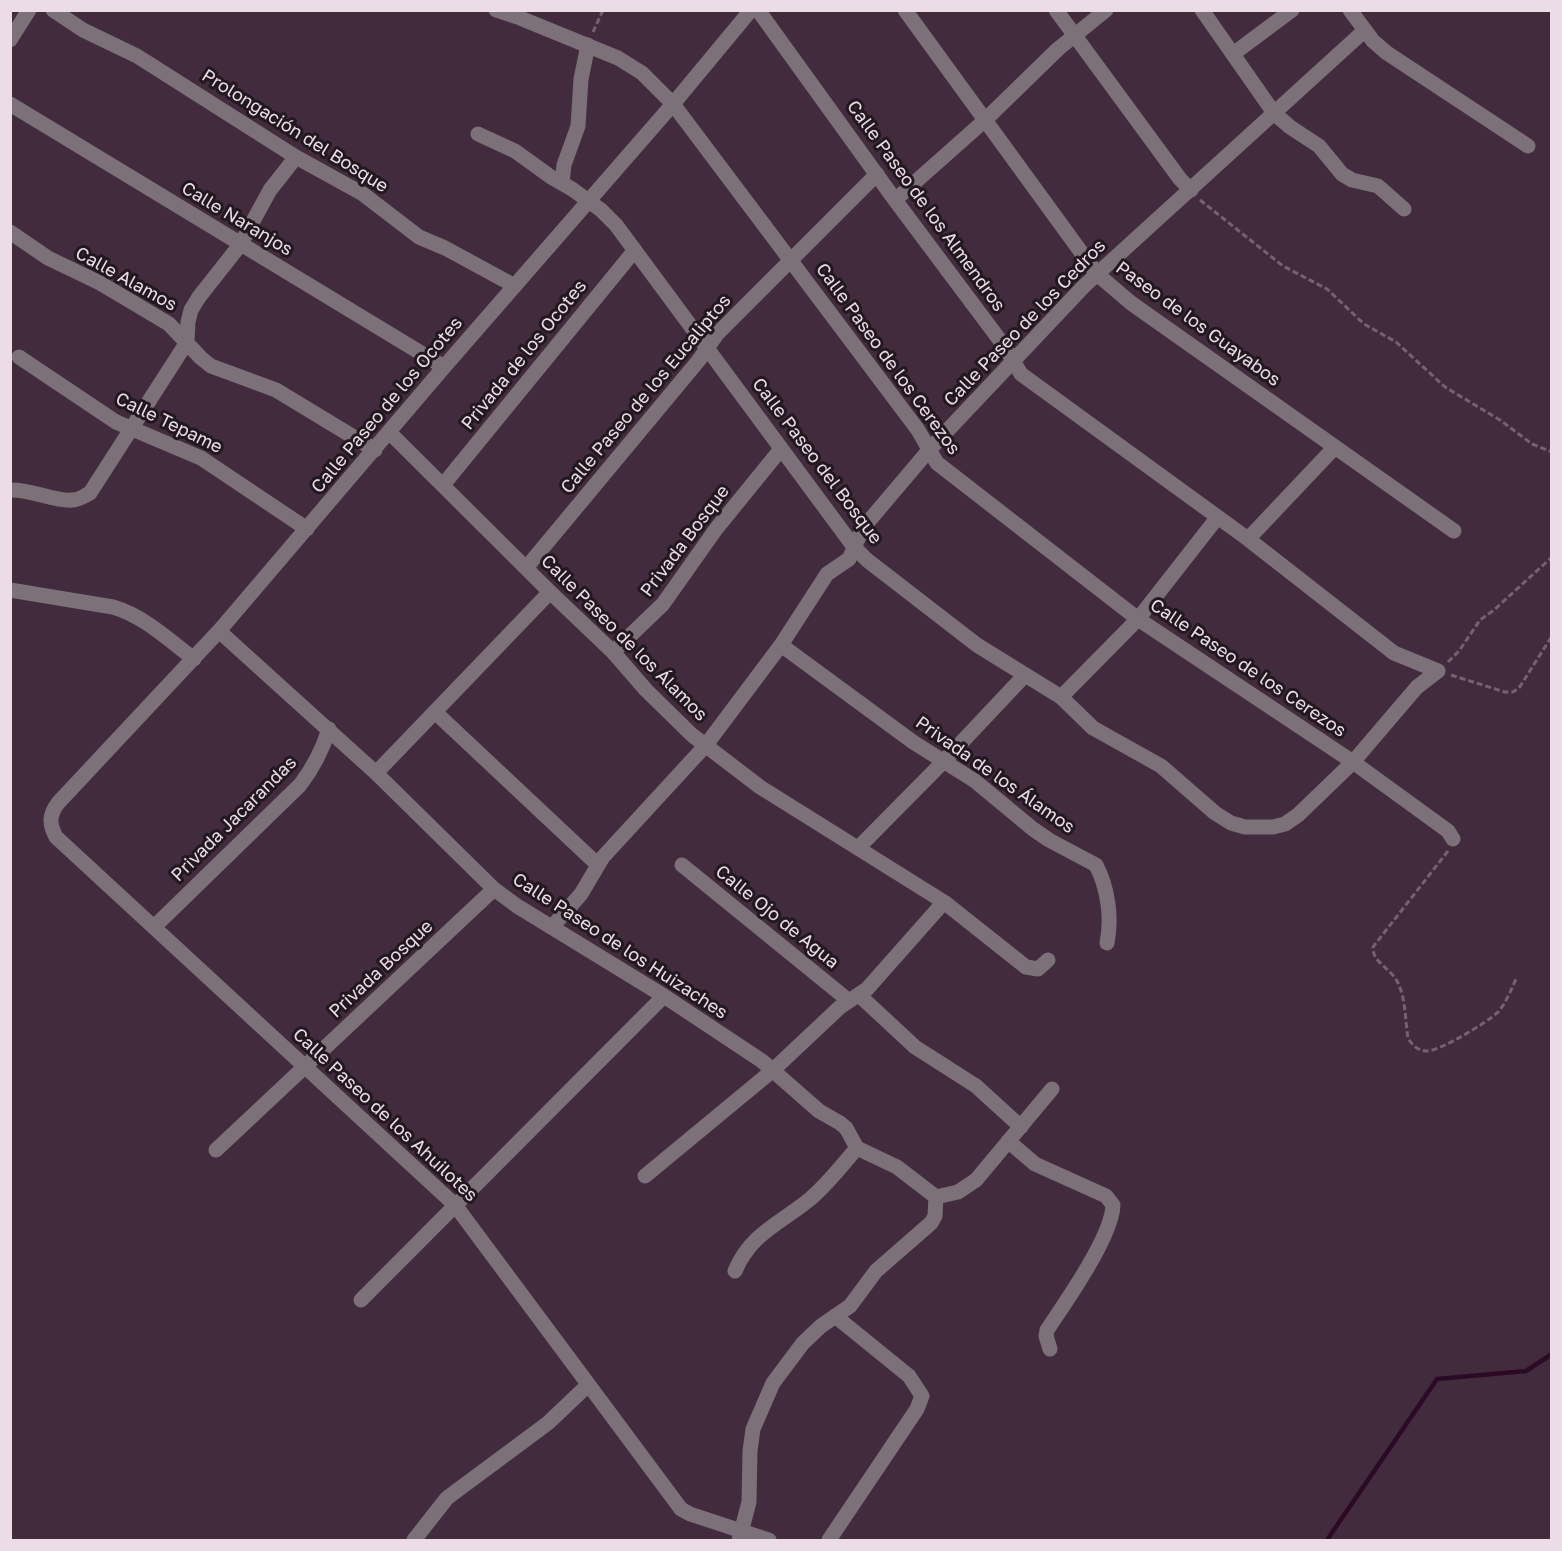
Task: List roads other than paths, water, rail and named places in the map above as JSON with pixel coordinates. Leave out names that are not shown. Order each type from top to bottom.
[{"type":"street","points":[[10,40],[29,10]]},
{"type":"street","name":"Prolongación del Bosque","points":[[53,10],[83,30],[137,56],[296,157],[363,194],[419,237],[445,248],[515,286]]},
{"type":"street","name":"Calle Paseo de los Cerezos","points":[[496,10],[588,45],[632,65],[673,104],[918,430],[941,467],[1138,619],[1353,762],[1448,831],[1453,839]]},
{"type":"street","name":"Calle Paseo de los Ocotes","points":[[50,820],[52,811],[58,803],[219,631],[444,367],[673,104],[751,10]]},
{"type":"street","name":"Calle Paseo de los Almendros","points":[[758,10],[895,200],[1005,347],[1018,371],[1248,539],[1394,653],[1438,671]]},
{"type":"street","name":"Paseo de los Guayabos","points":[[905,10],[1097,274],[1131,303],[1454,531]]},
{"type":"street","points":[[1056,10],[1180,179],[1191,190]]},
{"type":"street","points":[[895,200],[984,121],[1074,35],[1106,10]]},
{"type":"street","points":[[1202,10],[1274,113],[1290,127],[1319,146],[1342,174],[1352,180],[1378,186],[1404,209]]},
{"type":"street","points":[[1233,54],[1292,10]]},
{"type":"street","points":[[1350,10],[1364,31],[1387,53],[1528,146]]},
{"type":"street","name":"Calle Paseo de los Cedros","points":[[552,927],[581,894],[603,857],[706,745],[781,645],[827,574],[849,559],[863,528],[929,450],[1012,360],[1097,274],[1364,31]]},
{"type":"street","points":[[562,183],[564,165],[578,126],[581,79],[588,45]]},
{"type":"street","name":"Calle Naranjos","points":[[10,104],[444,367]]},
{"type":"street","name":"Calle Paseo del Bosque","points":[[478,134],[515,151],[589,201],[616,225],[854,547],[867,560],[977,645],[1061,697],[1093,728],[1161,766],[1215,813],[1231,823],[1259,828],[1285,824],[1298,815],[1353,762],[1417,687],[1438,671]]},
{"type":"street","points":[[10,490],[28,490],[68,500],[74,500],[90,493],[187,342],[191,310],[240,245],[270,189],[296,157]]},
{"type":"street","name":"Calle Paseo de los Eucaliptos","points":[[526,568],[717,334],[877,174]]},
{"type":"street","name":"Calle Alamos","points":[[10,232],[48,258],[100,283],[169,324],[211,366],[276,390],[375,450]]},
{"type":"street","name":"Privada de los Ocotes","points":[[443,485],[635,250]]},
{"type":"street","name":"Calle Tepame","points":[[19,357],[116,422],[201,458],[307,529]]},
{"type":"street","name":"Calle Paseo de los Álamos","points":[[389,432],[613,652],[681,726],[760,787],[944,902],[1030,969],[1038,969],[1048,960]]},
{"type":"street","points":[[1248,539],[1335,447]]},
{"type":"street","name":"Privada Bosque","points":[[613,652],[663,604],[716,529],[781,449]]},
{"type":"street","points":[[1061,697],[1138,619],[1217,518]]},
{"type":"street","points":[[10,590],[126,611],[194,659]]},
{"type":"street","points":[[376,772],[550,592]]},
{"type":"street","name":"Calle Paseo de los Huizaches","points":[[219,631],[376,772],[494,889],[517,906],[664,996],[762,1061],[819,1111],[846,1128],[857,1148]]},
{"type":"street","name":"Privada de los Álamos","points":[[781,645],[913,742],[975,781],[1049,840],[1096,865],[1106,893],[1110,918],[1107,943]]},
{"type":"street","points":[[858,848],[1025,675]]},
{"type":"street","points":[[435,712],[598,865]]},
{"type":"street","name":"Privada Jacarandas","points":[[154,927],[300,785],[322,750],[329,729]]},
{"type":"street","name":"Calle Paseo de los Ahuilotes","points":[[50,820],[51,829],[56,837],[455,1205],[681,1509],[740,1536],[769,1540]]},
{"type":"street","name":"Calle Ojo de Agua","points":[[682,865],[915,1047],[976,1086],[1021,1127]]},
{"type":"street","name":"Privada Bosque","points":[[216,1150],[494,889]]},
{"type":"street","points":[[645,1176],[867,989],[944,902]]},
{"type":"street","points":[[361,1300],[664,996]]},
{"type":"street","points":[[936,1197],[958,1192],[976,1180],[1052,1089]]},
{"type":"street","points":[[1008,1141],[1035,1164],[1106,1196],[1112,1202],[1110,1220],[1101,1240],[1074,1289],[1047,1330],[1046,1336],[1050,1349]]},
{"type":"street","points":[[735,1271],[741,1257],[764,1231],[819,1191],[857,1148],[897,1167],[936,1197]]},
{"type":"street","points":[[740,1536],[749,1502],[753,1429],[761,1406],[773,1383],[809,1337],[850,1306],[876,1270],[931,1222],[935,1215],[936,1197]]},
{"type":"street","points":[[828,1540],[918,1409],[922,1396],[909,1376],[835,1316]]},
{"type":"street","points":[[414,1540],[447,1498],[548,1423],[588,1385]]},
{"type":"waterway","points":[[1327,1540],[1437,1379],[1526,1371],[1552,1354]]}]
